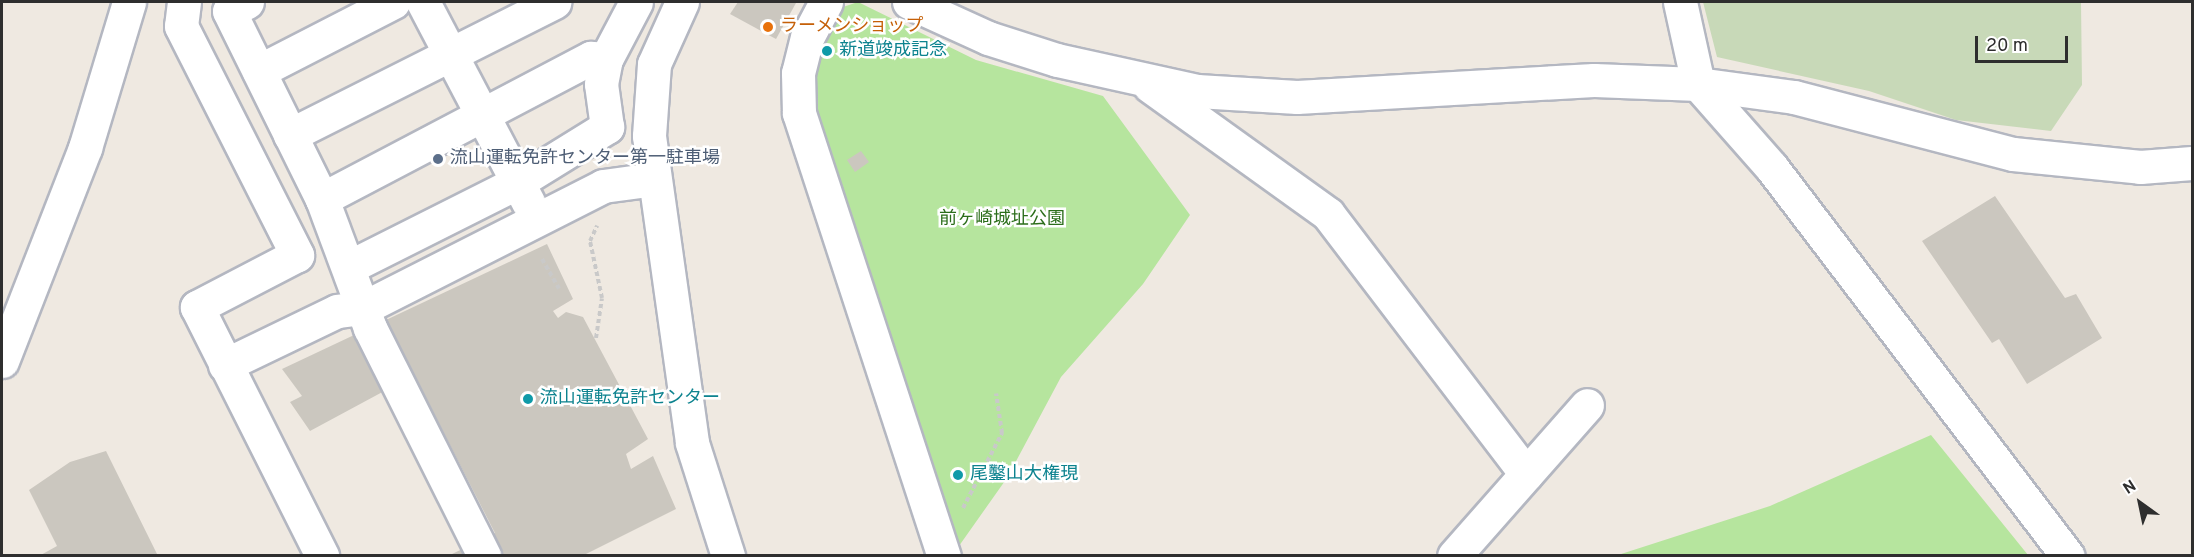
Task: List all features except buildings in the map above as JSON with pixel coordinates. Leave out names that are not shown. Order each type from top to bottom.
[{"type":"street","points":[[2,361],[85,148],[129,2]]},
{"type":"street","points":[[184,2],[181,26],[297,255],[197,307],[322,555]]},
{"type":"street","points":[[248,2],[229,11],[322,199],[351,266],[363,308],[484,555]]},
{"type":"street","points":[[259,71],[393,2]]},
{"type":"street","points":[[423,2],[538,219]]},
{"type":"street","points":[[290,135],[452,56],[554,2]]},
{"type":"street","points":[[351,266],[518,182],[607,127],[601,84],[606,59],[636,2]]},
{"type":"street","points":[[682,2],[663,39],[649,87],[654,179],[692,442],[728,555]]},
{"type":"street","points":[[826,2],[807,37],[798,73],[799,113],[943,552]]},
{"type":"street","points":[[909,2],[988,38],[1144,81],[1297,97],[1594,80],[1698,84],[1794,97],[2013,154],[2129,166],[2193,163]]},
{"type":"street","points":[[1680,2],[1698,84],[1772,168],[2068,555]]},
{"type":"street","points":[[322,199],[484,117],[591,58],[606,59]]},
{"type":"street","points":[[1144,81],[1328,214],[1526,474]]},
{"type":"street","points":[[225,365],[337,311],[363,308],[603,186],[654,179]]},
{"type":"street","points":[[1454,555],[1587,405]]},
{"type":"path","points":[[596,338],[602,298],[590,242],[602,221]]},
{"type":"path","points":[[542,259],[559,290]]},
{"type":"path","points":[[943,552],[1002,432],[996,393]]},
{"type":"green space","name":"前ヶ崎城址公園","points":[[858,2],[976,60],[1103,96],[1190,215],[1143,284],[1061,377],[1007,478],[954,553],[814,110],[815,42],[843,7]]},
{"type":"green space","points":[[1703,2],[2081,2],[2082,85],[2051,131],[1956,120],[1869,91],[1717,57]]},
{"type":"green space","points":[[1931,435],[2028,555],[1618,555],[1770,506]]},
{"type":"place","name":"ラーメンショップ","points":[[768,27]]},
{"type":"place","name":"新道竣成記念","points":[[827,51]]},
{"type":"place","name":"流山運転免許センター第一駐車場","points":[[438,159]]},
{"type":"place","name":"流山運転免許センター","points":[[528,399]]},
{"type":"place","name":"尾鑿山大権現","points":[[958,475]]}]
